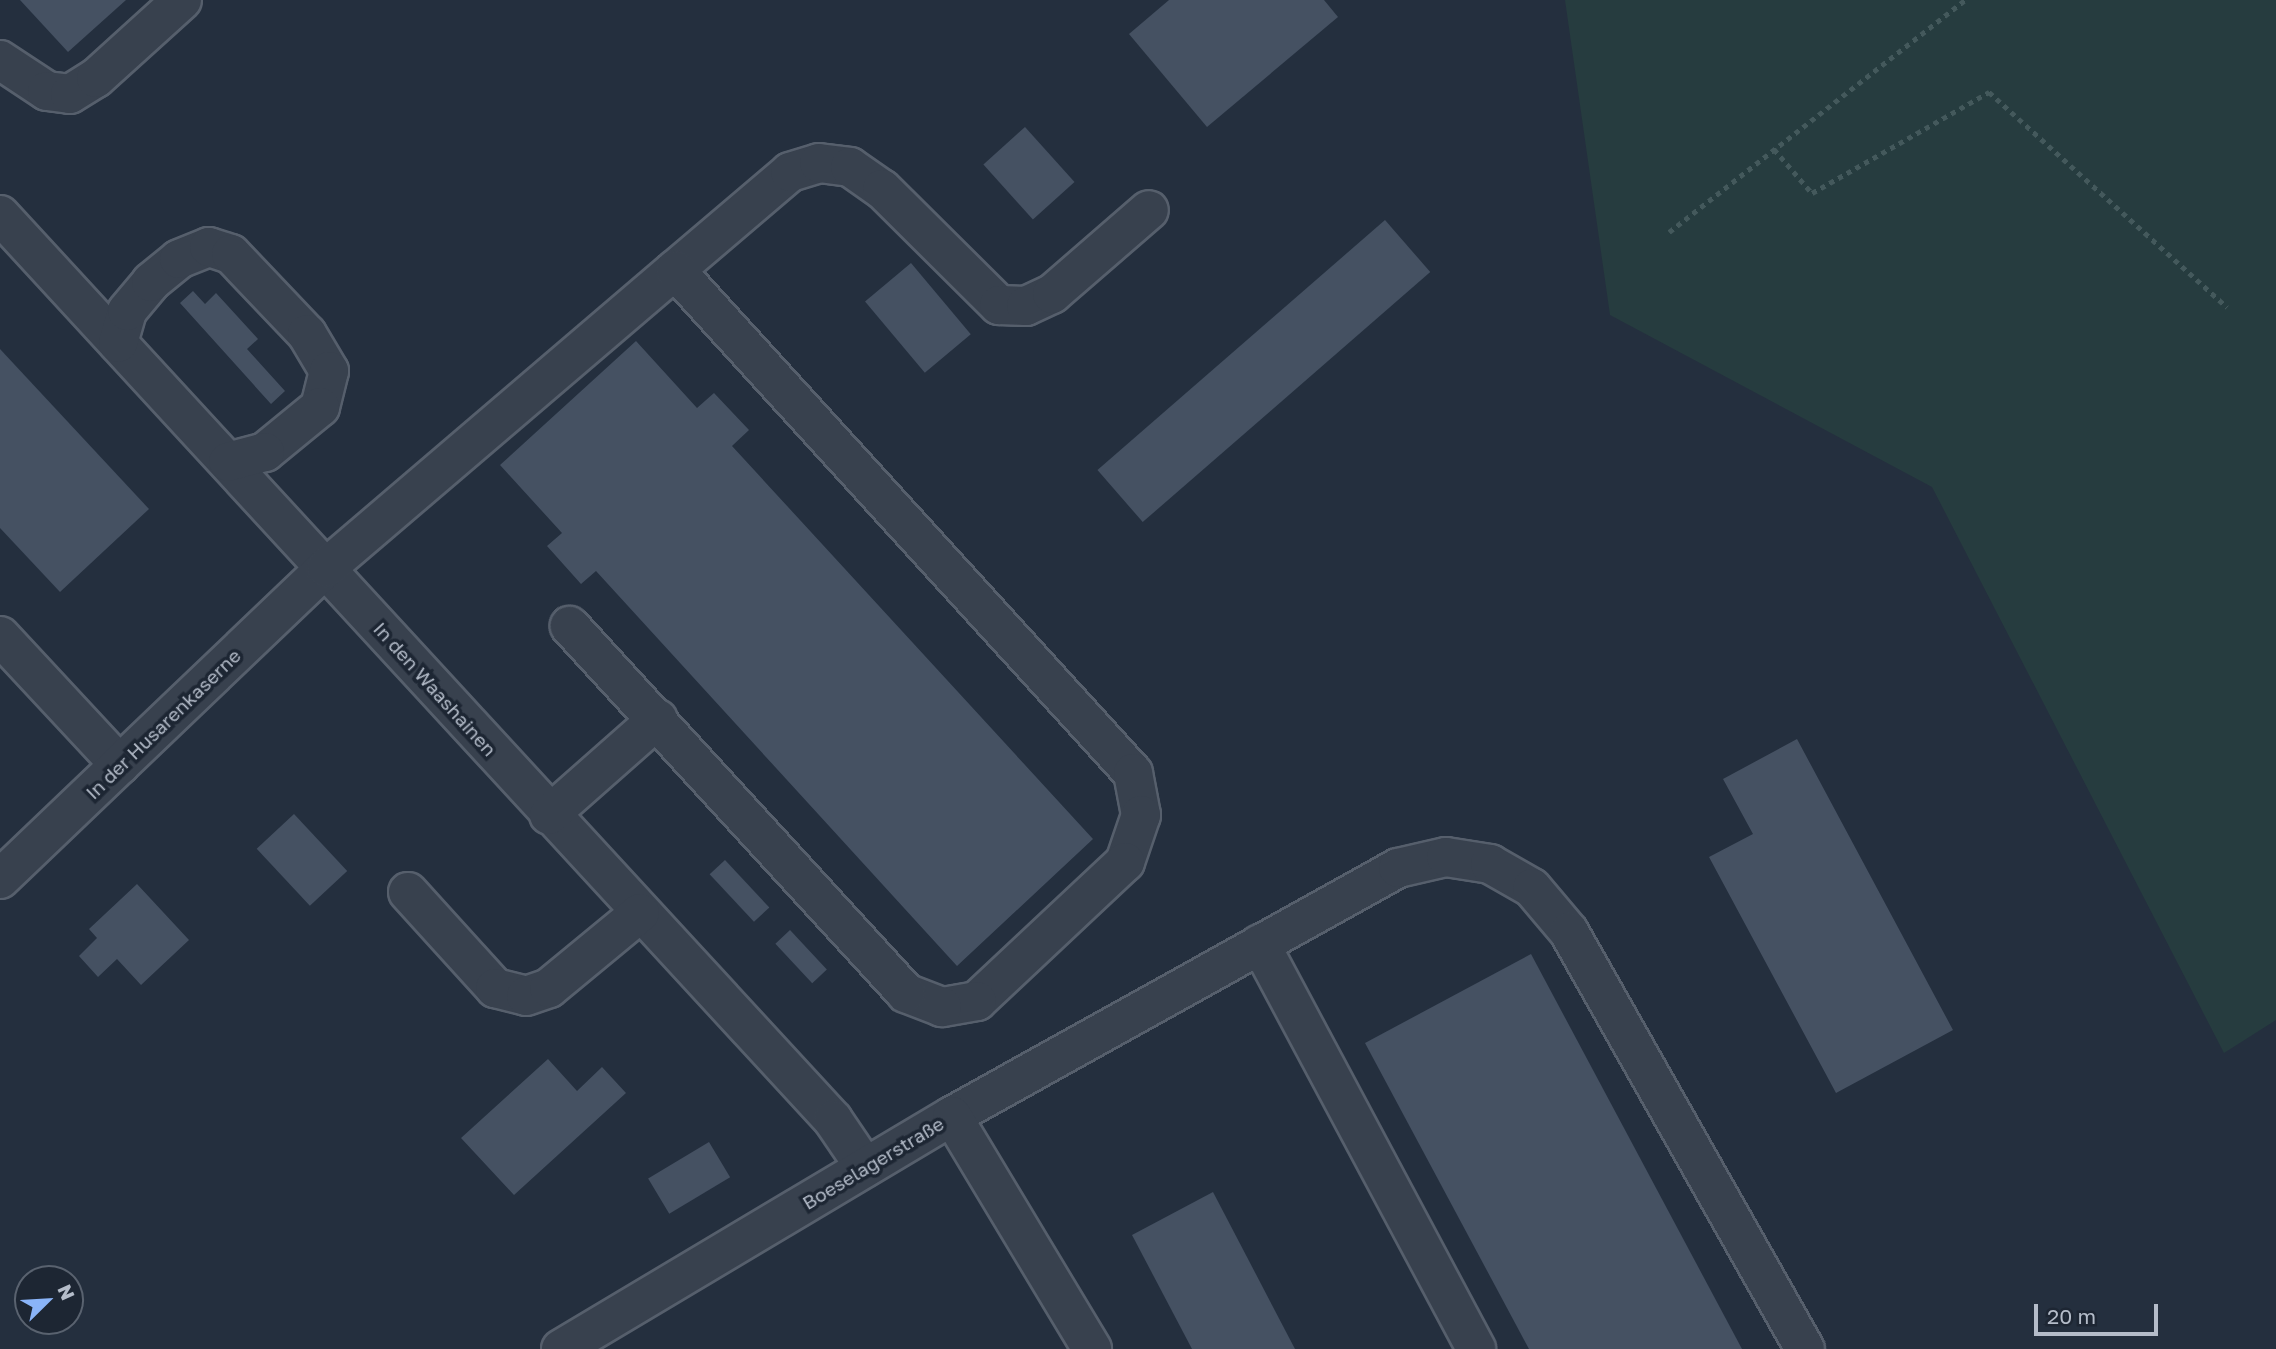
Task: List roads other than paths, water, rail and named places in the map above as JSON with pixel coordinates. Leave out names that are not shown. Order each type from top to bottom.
[{"type":"street","points":[[0,60],[47,91],[70,94],[96,78],[182,0]]},
{"type":"street","name":"In der Husarenkaserne","points":[[0,879],[326,568],[790,172],[819,163],[850,166],[882,189],[999,304],[1026,306],[1052,294],[1149,210]]},
{"type":"street","name":"In den Waashainen","points":[[0,215],[833,1120],[865,1167]]},
{"type":"street","points":[[118,343],[127,311],[150,282],[179,260],[209,247],[231,254],[307,334],[329,371],[320,407],[265,452],[229,462]]},
{"type":"street","points":[[570,626],[658,719],[906,993],[942,1007],[978,1001],[1125,862],[1141,815],[1133,773],[675,271]]},
{"type":"street","points":[[0,636],[120,765]]},
{"type":"street","points":[[550,815],[658,719]]},
{"type":"street","points":[[952,1116],[1398,868],[1446,857],[1490,864],[1532,888],[1569,932],[1805,1349]]},
{"type":"street","points":[[408,892],[495,988],[526,996],[549,988],[640,913]]},
{"type":"street","points":[[1260,944],[1476,1349]]},
{"type":"street","name":"Boeselagerstraße","points":[[561,1349],[952,1116],[1092,1349]]}]
